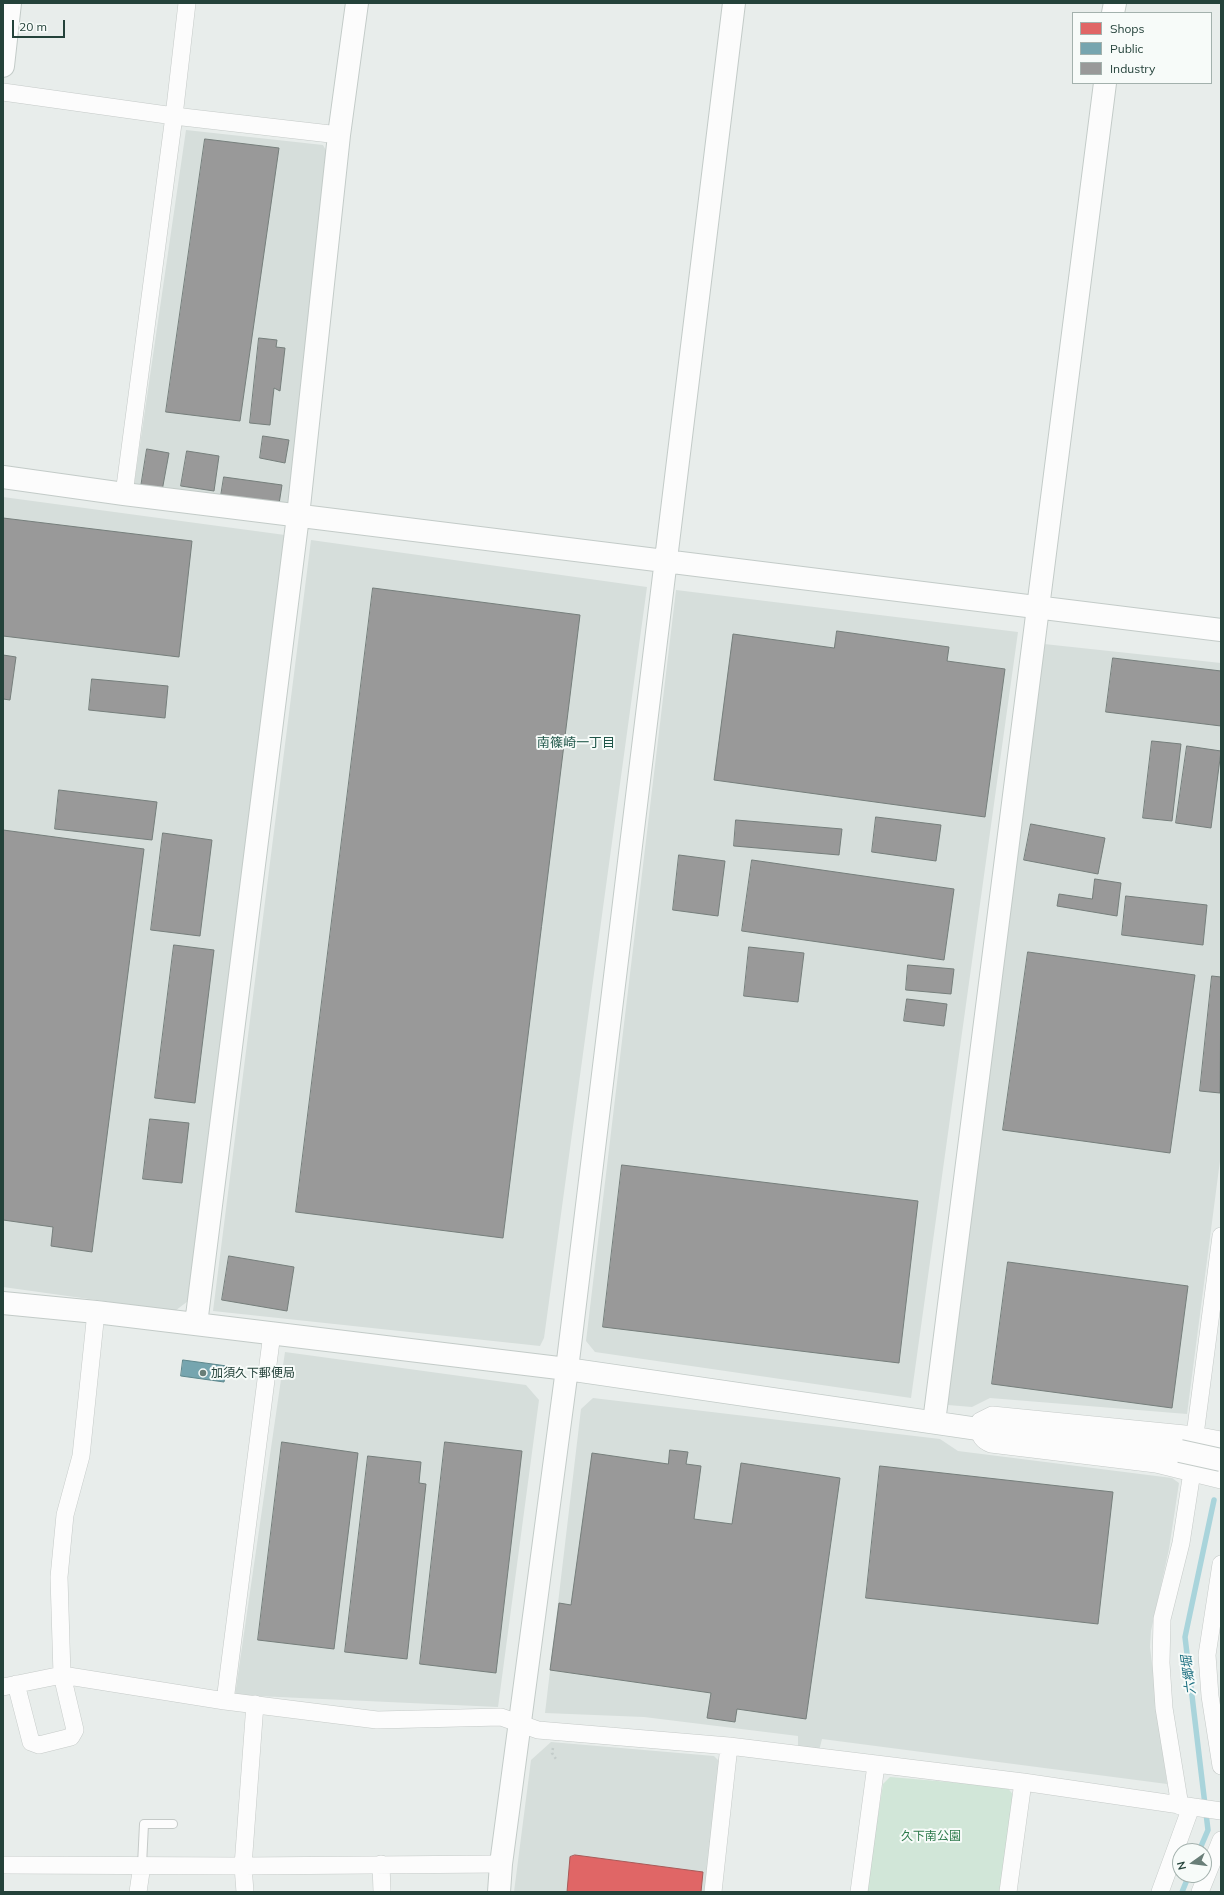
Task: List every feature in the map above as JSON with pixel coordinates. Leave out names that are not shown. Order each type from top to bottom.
[{"type":"street","points":[[3,66],[10,3]]},
{"type":"street","points":[[124,494],[174,116],[187,3]]},
{"type":"street","points":[[196,1324],[298,516],[339,135],[357,3]]},
{"type":"street","points":[[499,1892],[501,1864],[567,1369],[734,3]]},
{"type":"street","points":[[934,1422],[1104,84]]},
{"type":"street","points":[[3,92],[174,116],[339,135]]},
{"type":"street","points":[[3,477],[298,516],[1221,630]]},
{"type":"street","points":[[1160,1892],[1186,1806],[1164,1708],[1161,1656],[1162,1619],[1181,1543],[1192,1472],[1195,1435],[1221,1236]]},
{"type":"street","points":[[3,1303],[96,1312],[567,1369],[978,1429],[1180,1451],[1221,1460]]},
{"type":"street","points":[[96,1312],[81,1456],[65,1515],[59,1577],[62,1675],[76,1730],[71,1737],[39,1745],[31,1742],[10,1686],[62,1675],[226,1701],[377,1720],[501,1717],[538,1730],[729,1746],[1023,1782],[1221,1811]]},
{"type":"street","points":[[226,1701],[272,1333]]},
{"type":"street","points":[[1221,1440],[1195,1435],[992,1415],[980,1421],[978,1429],[980,1436],[985,1442],[991,1444],[1156,1464],[1221,1480]]},
{"type":"street","points":[[1221,1564],[1206,1655],[1210,1696],[1221,1766]]},
{"type":"street","points":[[246,1892],[244,1866],[255,1704]]},
{"type":"street","points":[[713,1892],[729,1746]]},
{"type":"street","points":[[859,1892],[876,1765]]},
{"type":"street","points":[[1008,1892],[1023,1782]]},
{"type":"street","points":[[1200,1892],[1221,1840]]},
{"type":"street","points":[[381,1864],[382,1892]]},
{"type":"street","points":[[3,1865],[244,1866],[501,1864]]},
{"type":"street","points":[[138,1892],[142,1865]]},
{"type":"lane","points":[[142,1865],[144,1824],[173,1824]]},
{"type":"shaded area","points":[[186,130],[323,145],[328,154],[289,513],[133,492]]},
{"type":"shaded area","points":[[3,497],[285,535],[188,1301],[175,1311],[3,1287]]},
{"type":"shaded area","points":[[311,540],[647,587],[544,1338],[540,1346],[213,1311]]},
{"type":"shaded area","points":[[676,590],[1018,632],[911,1398],[595,1352],[586,1341]]},
{"type":"shaded area","points":[[1044,644],[1221,663],[1221,1153],[1187,1414],[990,1398],[972,1407],[948,1405],[946,1398]]},
{"type":"shaded area","points":[[285,1352],[526,1385],[539,1400],[498,1707],[235,1695]]},
{"type":"shaded area","points":[[593,1398],[940,1439],[958,1451],[1172,1478],[1179,1483],[1169,1549],[1151,1631],[1150,1647],[1167,1784],[822,1739],[819,1751],[798,1748],[798,1736],[644,1717],[545,1713],[581,1409]]},
{"type":"shaded area","points":[[551,1742],[714,1756],[720,1762],[705,1892],[514,1892],[531,1760]]},
{"type":"green space","name":"久下南公園","points":[[890,1777],[1007,1787],[1014,1796],[1001,1892],[866,1892],[883,1784]]},
{"type":"building: Shops","points":[[575,1855],[703,1872],[701,1892],[567,1892],[570,1857]]},
{"type":"building: Public","points":[[183,1360],[227,1366],[224,1382],[181,1376]]},
{"type":"building: Industry","points":[[205,139],[279,148],[240,421],[166,412]]},
{"type":"building: Industry","points":[[259,338],[277,340],[276,347],[285,348],[280,391],[274,388],[270,425],[250,423]]},
{"type":"building: Industry","points":[[263,436],[289,440],[285,463],[260,458]]},
{"type":"building: Industry","points":[[147,449],[169,453],[162,491],[141,487]]},
{"type":"building: Industry","points":[[187,451],[219,456],[214,491],[181,486]]},
{"type":"building: Industry","points":[[224,477],[282,485],[279,504],[221,496]]},
{"type":"building: Industry","points":[[3,518],[192,541],[179,657],[3,636]]},
{"type":"building: Industry","points":[[373,588],[580,615],[503,1238],[296,1212]]},
{"type":"building: Industry","points":[[837,631],[949,647],[947,661],[1005,669],[985,817],[714,780],[733,634],[834,648]]},
{"type":"building: Industry","points":[[3,655],[16,657],[10,700],[3,699]]},
{"type":"building: Industry","points":[[1113,658],[1221,671],[1221,726],[1106,712]]},
{"type":"building: Industry","points":[[92,679],[168,686],[165,718],[89,710]]},
{"type":"building: Industry","points":[[1152,741],[1181,744],[1172,821],[1143,818]]},
{"type":"building: Industry","points":[[1187,746],[1221,751],[1211,828],[1176,823]]},
{"type":"building: Industry","points":[[59,790],[157,802],[152,840],[55,829]]},
{"type":"building: Industry","points":[[876,817],[941,825],[936,861],[872,852]]},
{"type":"building: Industry","points":[[736,820],[842,829],[839,855],[734,846]]},
{"type":"building: Industry","points":[[1031,824],[1105,838],[1098,874],[1024,860]]},
{"type":"building: Industry","points":[[3,830],[144,849],[92,1252],[51,1246],[53,1227],[3,1220]]},
{"type":"building: Industry","points":[[163,833],[212,840],[200,936],[151,930]]},
{"type":"building: Industry","points":[[679,855],[725,861],[718,916],[673,910]]},
{"type":"building: Industry","points":[[752,860],[954,889],[944,960],[742,931]]},
{"type":"building: Industry","points":[[1095,879],[1121,883],[1117,916],[1057,906],[1059,894],[1092,899]]},
{"type":"building: Industry","points":[[1126,896],[1207,905],[1203,945],[1122,935]]},
{"type":"building: Industry","points":[[174,945],[214,950],[195,1103],[155,1098]]},
{"type":"building: Industry","points":[[749,947],[804,953],[798,1002],[744,996]]},
{"type":"building: Industry","points":[[1028,952],[1195,975],[1170,1153],[1003,1130]]},
{"type":"building: Industry","points":[[908,965],[954,969],[951,994],[906,990]]},
{"type":"building: Industry","points":[[1212,976],[1221,977],[1220,1093],[1200,1091]]},
{"type":"building: Industry","points":[[907,999],[947,1004],[944,1026],[904,1021]]},
{"type":"building: Industry","points":[[150,1119],[189,1123],[182,1183],[143,1179]]},
{"type":"building: Industry","points":[[622,1165],[918,1201],[899,1363],[603,1327]]},
{"type":"building: Industry","points":[[229,1256],[294,1267],[287,1311],[222,1300]]},
{"type":"building: Industry","points":[[1008,1262],[1188,1286],[1172,1408],[992,1384]]},
{"type":"building: Industry","points":[[282,1442],[358,1453],[334,1649],[258,1640]]},
{"type":"building: Industry","points":[[445,1442],[522,1451],[496,1673],[420,1664]]},
{"type":"building: Industry","points":[[670,1450],[688,1452],[686,1464],[701,1466],[694,1519],[732,1524],[741,1463],[840,1478],[806,1719],[737,1709],[735,1722],[707,1718],[711,1693],[550,1670],[559,1603],[571,1605],[592,1453],[668,1464]]},
{"type":"building: Industry","points":[[368,1456],[421,1462],[419,1483],[426,1484],[407,1659],[345,1652]]},
{"type":"building: Industry","points":[[880,1466],[1113,1492],[1098,1624],[866,1598]]},
{"type":"waterway","name":"六郷堀","points":[[1202,1843],[1208,1830],[1185,1637],[1214,1500]]},
{"type":"waterway","name":"六郷堀","points":[[1182,1892],[1186,1883]]},
{"type":"place","name":"加須久下郵便局","points":[[203,1373]]},
{"type":"district","name":"南篠崎一丁目","points":[[576,743]]}]
